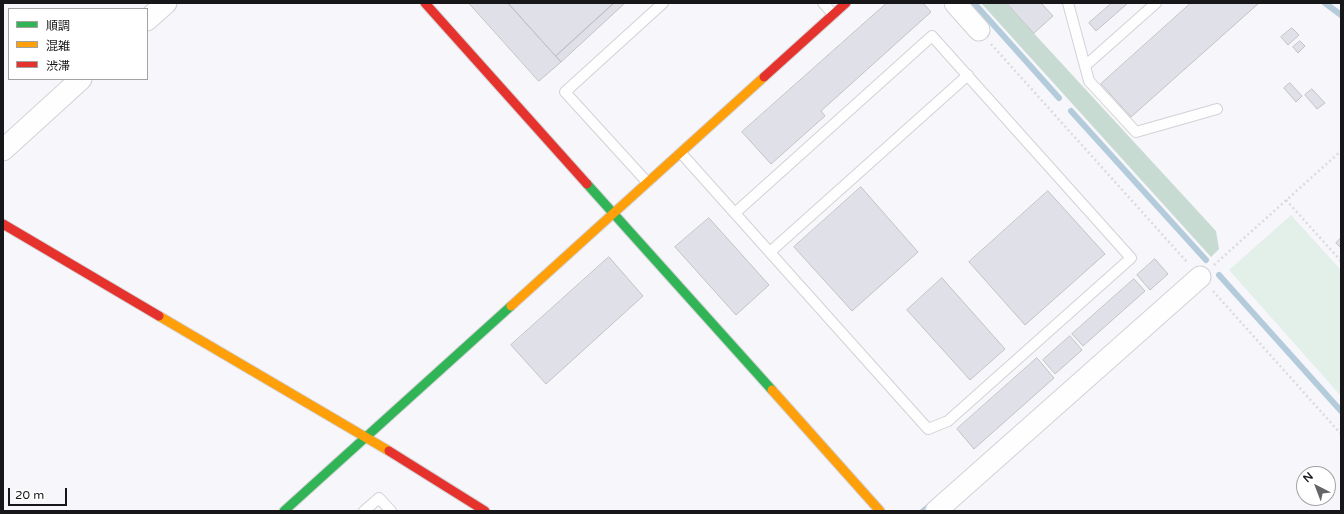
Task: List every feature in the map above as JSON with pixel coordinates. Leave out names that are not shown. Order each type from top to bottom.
[{"type":"street","points":[[148,19],[166,3]]},
{"type":"street","points":[[425,3],[880,511]]},
{"type":"street","points":[[284,511],[846,3]]},
{"type":"street","points":[[955,3],[979,30]]},
{"type":"street","points":[[3,150],[80,80]]},
{"type":"street","points":[[3,224],[366,437],[485,511]]},
{"type":"street","points":[[936,511],[1200,277]]},
{"type":"lane","points":[[648,182],[565,92],[663,3]]},
{"type":"lane","points":[[823,3],[833,14]]},
{"type":"lane","points":[[1068,3],[1089,81],[1136,132],[1217,109]]},
{"type":"lane","points":[[1085,66],[1156,3]]},
{"type":"lane","points":[[681,152],[735,213],[928,429],[948,421],[1131,258],[932,36],[735,213]]},
{"type":"lane","points":[[770,252],[968,75]]},
{"type":"lane","points":[[364,511],[379,498],[391,511]]},
{"type":"path","points":[[979,30],[1341,434]]},
{"type":"path","points":[[1200,277],[1341,150]]},
{"type":"path","points":[[1286,200],[1341,261]]},
{"type":"shaded area","points":[[1291,215],[1341,270],[1341,396],[1229,270]]},
{"type":"green space","points":[[981,3],[1006,3],[1216,231],[1219,249],[1211,257]]},
{"type":"building","points":[[469,3],[508,3],[561,62],[539,81]]},
{"type":"building","points":[[508,3],[614,3],[556,56]]},
{"type":"building","points":[[614,3],[625,3],[561,62],[556,56]]},
{"type":"building","points":[[887,3],[923,3],[931,12],[821,111],[825,116],[771,164],[742,132]]},
{"type":"building","points":[[1007,3],[1041,3],[1053,16],[1034,33]]},
{"type":"building","points":[[1112,3],[1128,3],[1096,31],[1089,23]]},
{"type":"building","points":[[1191,3],[1259,3],[1131,117],[1101,84]]},
{"type":"building","points":[[1292,28],[1299,35],[1288,45],[1281,37]]},
{"type":"building","points":[[1300,41],[1305,46],[1298,53],[1293,47]]},
{"type":"building","points":[[1290,83],[1302,96],[1296,102],[1284,88]]},
{"type":"building","points":[[1312,89],[1325,103],[1317,109],[1305,95]]},
{"type":"building","points":[[861,187],[918,252],[852,311],[794,247]]},
{"type":"building","points":[[1048,191],[1105,254],[1025,325],[969,262]]},
{"type":"building","points":[[709,218],[769,285],[736,315],[675,247]]},
{"type":"building","points":[[1341,238],[1341,248],[1336,243]]},
{"type":"building","points":[[609,257],[643,296],[546,384],[511,345]]},
{"type":"building","points":[[1155,259],[1168,274],[1150,290],[1137,275]]},
{"type":"building","points":[[942,278],[1005,349],[970,380],[907,310]]},
{"type":"building","points":[[1134,279],[1145,291],[1083,346],[1072,334]]},
{"type":"building","points":[[1070,336],[1082,350],[1055,374],[1043,360]]},
{"type":"building","points":[[1037,358],[1054,378],[974,449],[957,429]]},
{"type":"waterway","points":[[974,3],[1059,98]]},
{"type":"waterway","points":[[1325,3],[1341,15]]},
{"type":"waterway","points":[[1071,111],[1206,260]]},
{"type":"waterway","points":[[1219,275],[1341,411]]},
{"type":"waterway","points":[[923,511],[932,504]]},
{"type":"traffic: fast","points":[[587,184],[772,390]]},
{"type":"traffic: fast","points":[[284,511],[511,306]]},
{"type":"traffic: slow","points":[[511,306],[764,77]]},
{"type":"traffic: slow","points":[[159,316],[389,451]]},
{"type":"traffic: slow","points":[[772,390],[880,511]]},
{"type":"traffic: jam","points":[[425,3],[587,184]]},
{"type":"traffic: jam","points":[[764,77],[846,3]]},
{"type":"traffic: jam","points":[[3,224],[159,316]]},
{"type":"traffic: jam","points":[[389,451],[485,511]]}]
